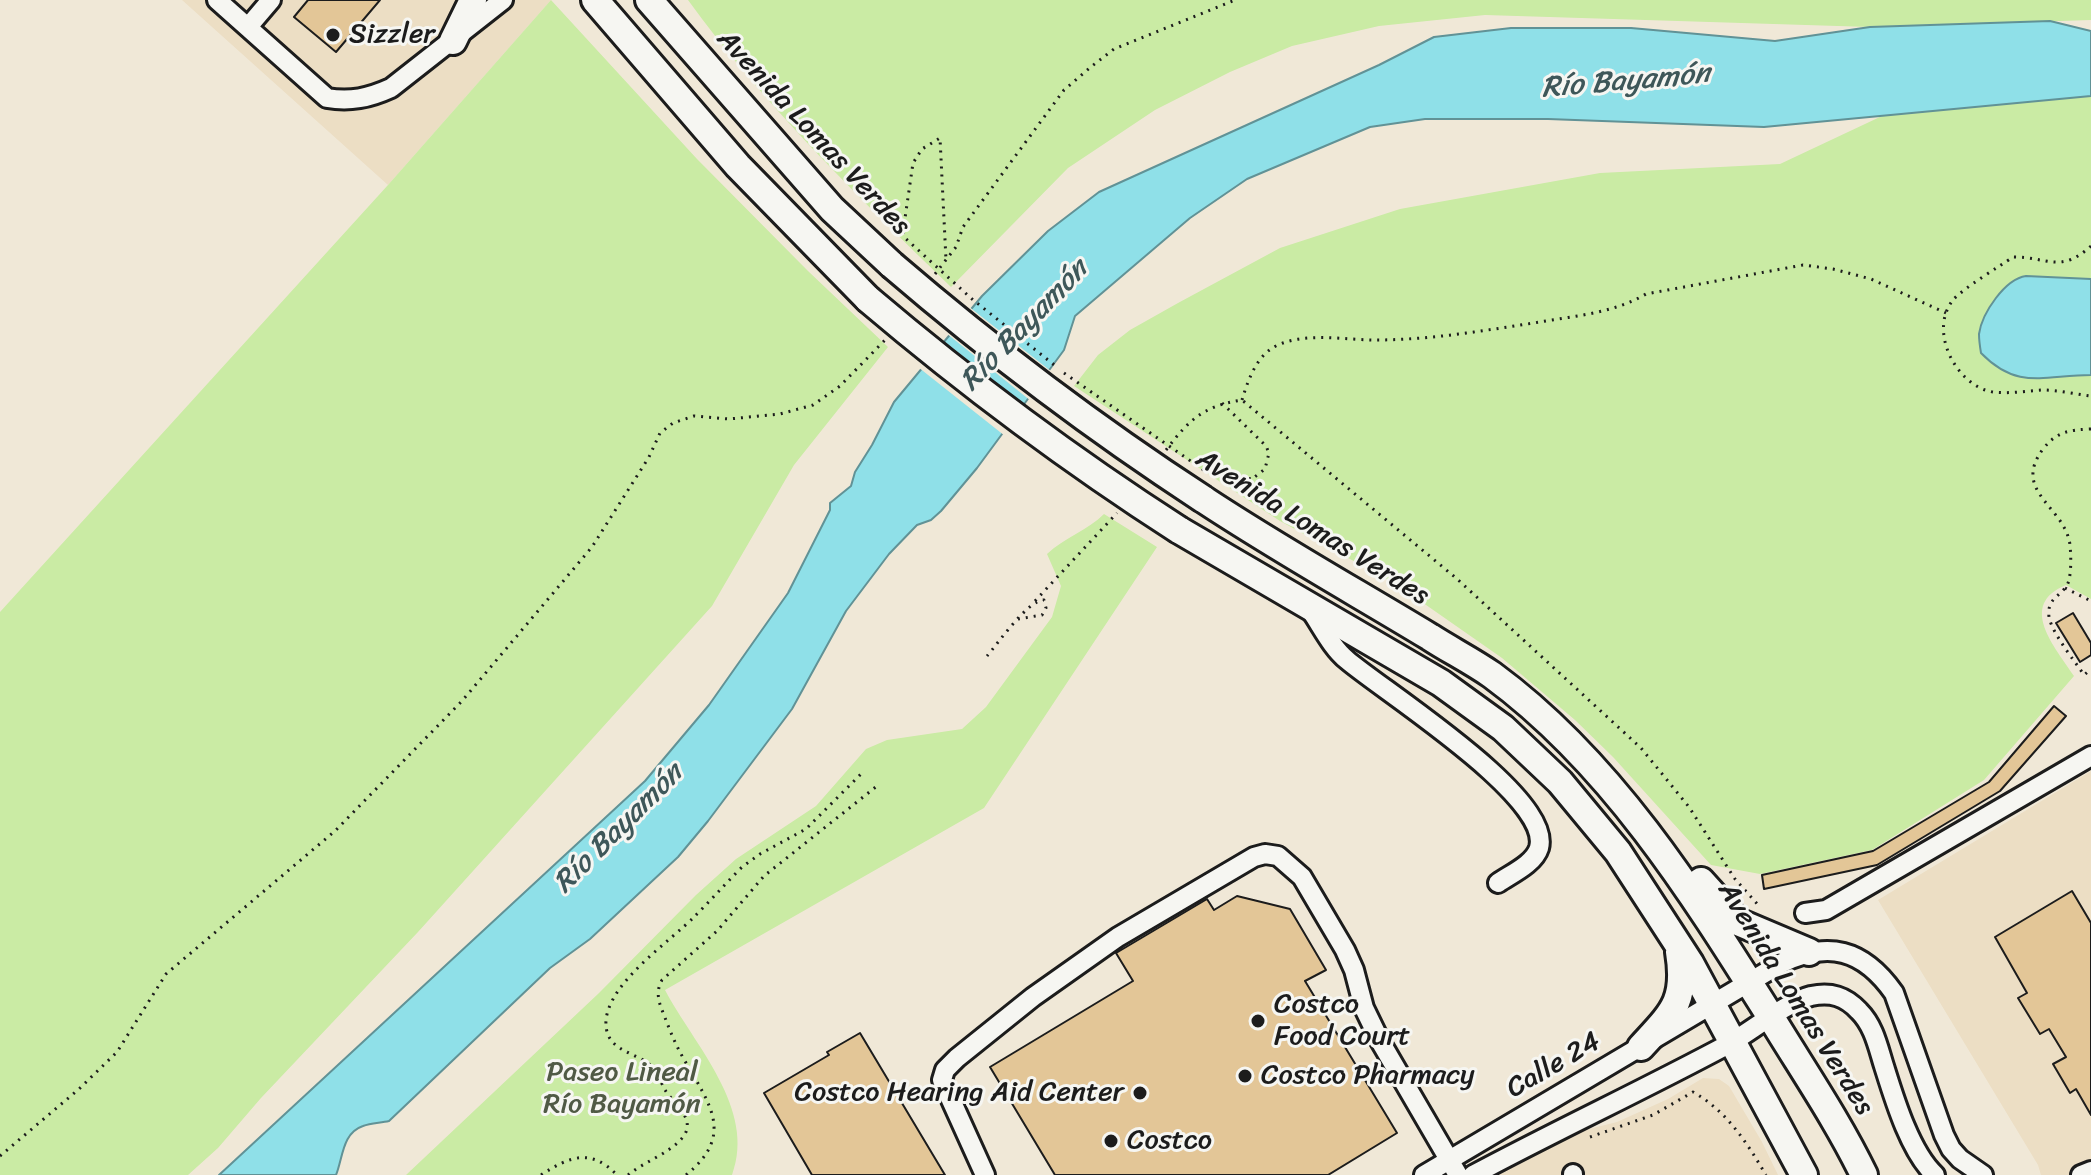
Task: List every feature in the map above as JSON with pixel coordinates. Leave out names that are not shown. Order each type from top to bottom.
[{"type":"highway","points":[[453,41],[473,0]]},
{"type":"highway","points":[[595,0],[738,166],[868,299],[963,378],[1062,452],[1179,530],[1441,683],[1503,728],[1532,754],[1560,782],[1618,852],[1677,944],[1804,1175]]},
{"type":"highway","name":"Avenida Lomas Verdes","points":[[649,0],[832,209],[892,265],[1017,369],[1137,456],[1249,530],[1491,674],[1568,740],[1696,899],[1815,1087],[1864,1175]]},
{"type":"highway","points":[[669,0],[685,41]]},
{"type":"highway","points":[[1653,842],[1675,850],[1690,864],[1702,883],[1738,922],[1809,952]]},
{"type":"highway","points":[[1641,1047],[1676,1004],[1683,978],[1677,944]]},
{"type":"street","points":[[217,0],[327,98],[341,100],[373,96],[391,88],[503,0]]},
{"type":"street","points":[[248,27],[271,0]]},
{"type":"street","points":[[1305,602],[1345,659],[1446,732],[1503,784],[1528,812],[1538,831],[1538,850],[1530,861],[1498,883]]},
{"type":"street","points":[[1805,913],[1826,910],[2091,756]]},
{"type":"street","points":[[985,1175],[942,1080],[945,1070],[1033,997],[1118,937],[1254,857],[1265,854],[1278,856],[1302,877],[1345,950],[1364,1008],[1380,1041],[1454,1168]]},
{"type":"street","points":[[1809,952],[1835,950],[1853,956],[1883,977],[1894,993],[1951,1149],[1983,1175]]},
{"type":"street","name":"Calle 24","points":[[1424,1175],[1454,1168],[1641,1047],[1780,964],[1809,952]]},
{"type":"street","name":"Calle 24","points":[[1473,1175],[1732,1042],[1807,997],[1826,994],[1842,996],[1863,1014],[1873,1033],[1903,1120],[1921,1159],[1935,1175]]},
{"type":"street","points":[[2081,1175],[2091,1173]]},
{"type":"path","points":[[1222,403],[1266,446],[1269,453],[1265,469],[1252,479],[1205,471],[1060,370],[972,299],[905,238],[903,232],[913,163],[922,149],[940,138],[946,260],[956,247],[963,227],[1064,90],[1114,49],[1235,0]]},
{"type":"path","points":[[2091,246],[2078,257],[2061,264],[2013,257],[1954,298],[1946,313],[1943,329],[1950,356],[1958,371],[1972,383],[1990,391],[2046,390],[2091,396]]},
{"type":"path","points":[[1242,400],[1248,380],[1264,355],[1277,345],[1306,338],[1438,338],[1604,311],[1646,294],[1803,265],[1871,279],[1946,313]]},
{"type":"path","points":[[0,1156],[79,1089],[117,1052],[166,974],[335,831],[462,701],[592,547],[649,457],[660,433],[673,423],[694,416],[729,419],[780,414],[813,405],[840,386],[880,347]]},
{"type":"path","points":[[2091,429],[2061,432],[2050,440],[2033,468],[2035,487],[2068,534],[2070,563],[2065,588],[2050,603],[2049,616],[2084,675],[2091,669]]},
{"type":"path","points":[[2065,588],[2091,601]]},
{"type":"path","points":[[987,656],[1018,619],[1035,601],[1044,600],[1046,608],[1042,615],[1018,619]]},
{"type":"path","points":[[628,1175],[671,1147],[684,1136],[687,1126],[683,1111],[665,1090],[655,1070],[647,1062],[619,1049],[611,1040],[606,1024],[611,1004],[634,973],[742,867],[806,829],[863,772]]},
{"type":"path","points":[[686,1175],[702,1160],[711,1145],[715,1121],[703,1090],[671,1035],[660,1005],[658,987],[725,923],[764,876],[877,786]]},
{"type":"path","points":[[1582,1139],[1641,1120],[1693,1092],[1745,1138],[1766,1175]]},
{"type":"path","points":[[541,1175],[564,1162],[588,1157],[601,1159],[617,1175]]},
{"type":"shaded area","points":[[182,0],[551,0],[388,185]]},
{"type":"shaded area","points":[[2091,771],[2091,1175],[2041,1175],[2038,1165],[1878,900]]},
{"type":"shaded area","points":[[1703,1078],[1719,1079],[1729,1086],[1778,1175],[1493,1175],[1573,1133],[1617,1122],[1668,1099]]},
{"type":"green space","points":[[551,0],[697,159],[888,347],[794,465],[712,606],[218,1148],[188,1175],[0,1175],[0,612],[388,185]]},
{"type":"green space","points":[[688,0],[2091,0],[2091,20],[1870,27],[1485,15],[1379,26],[1292,46],[1230,72],[1155,110],[1068,168],[951,287],[780,113]]},
{"type":"green space","points":[[2091,96],[2091,599],[2066,585],[2051,593],[2042,615],[2050,640],[2074,676],[1984,780],[1872,850],[1760,874],[1711,865],[1613,757],[1502,658],[1396,584],[1280,521],[1074,386],[1098,355],[1130,330],[1178,303],[1280,248],[1400,209],[1600,173],[1780,164],[1882,116]]},
{"type":"green space","name":"Paseo Lineal Río Bayamón","points":[[1104,514],[1157,547],[984,808],[665,990],[706,1055],[729,1102],[736,1126],[737,1150],[732,1175],[406,1175],[599,993],[696,895],[736,859],[816,806],[866,749],[887,740],[962,729],[986,707],[1052,617],[1061,586],[1047,554]]},
{"type":"water","name":"Río Bayamón","points":[[2050,21],[2091,31],[2091,96],[1764,127],[1548,119],[1425,119],[1370,127],[1247,179],[1190,218],[1075,316],[1064,350],[977,468],[941,511],[931,520],[917,525],[889,554],[846,611],[792,709],[678,857],[590,939],[550,968],[389,1121],[356,1129],[347,1140],[336,1175],[219,1175],[645,781],[709,705],[788,593],[830,510],[830,503],[851,486],[855,472],[894,402],[982,296],[1048,231],[1099,192],[1434,37],[1511,28],[1631,28],[1775,41],[1870,27]]},
{"type":"water","points":[[2026,276],[2091,279],[2091,375],[2020,377],[1994,365],[1981,353],[1979,334],[1990,307],[2010,283]]},
{"type":"pier","points":[[968,306],[1052,372],[1031,401],[946,333]]},
{"type":"pier","points":[[941,339],[1027,407],[1005,436],[918,367]]},
{"type":"building","name":"Sizzler","points":[[308,0],[380,0],[336,52],[294,17]]},
{"type":"building","points":[[2073,613],[2091,643],[2091,655],[2080,662],[2056,623]]},
{"type":"building","points":[[2054,706],[2066,716],[2000,791],[1877,865],[1764,889],[1762,875],[1873,851],[1989,782]]},
{"type":"building","points":[[2072,891],[2091,923],[2091,1115],[2076,1089],[2070,1093],[2053,1064],[2066,1057],[2049,1029],[2040,1034],[2018,998],[2027,993],[1995,937]]},
{"type":"building","points":[[1237,896],[1290,909],[1326,970],[1305,981],[1397,1133],[1328,1175],[1055,1175],[990,1067],[1133,981],[1116,953],[1207,899],[1214,910]]},
{"type":"building","points":[[860,1033],[945,1175],[812,1175],[764,1093]]},
{"type":"place","name":"Sizzler","points":[[333,35]]},
{"type":"place","name":"Costco Food Court","points":[[1258,1021]]},
{"type":"place","name":"Costco Pharmacy","points":[[1245,1076]]},
{"type":"place","name":"Costco Hearing Aid Center","points":[[1140,1093]]},
{"type":"place","name":"Costco","points":[[1111,1141]]}]
